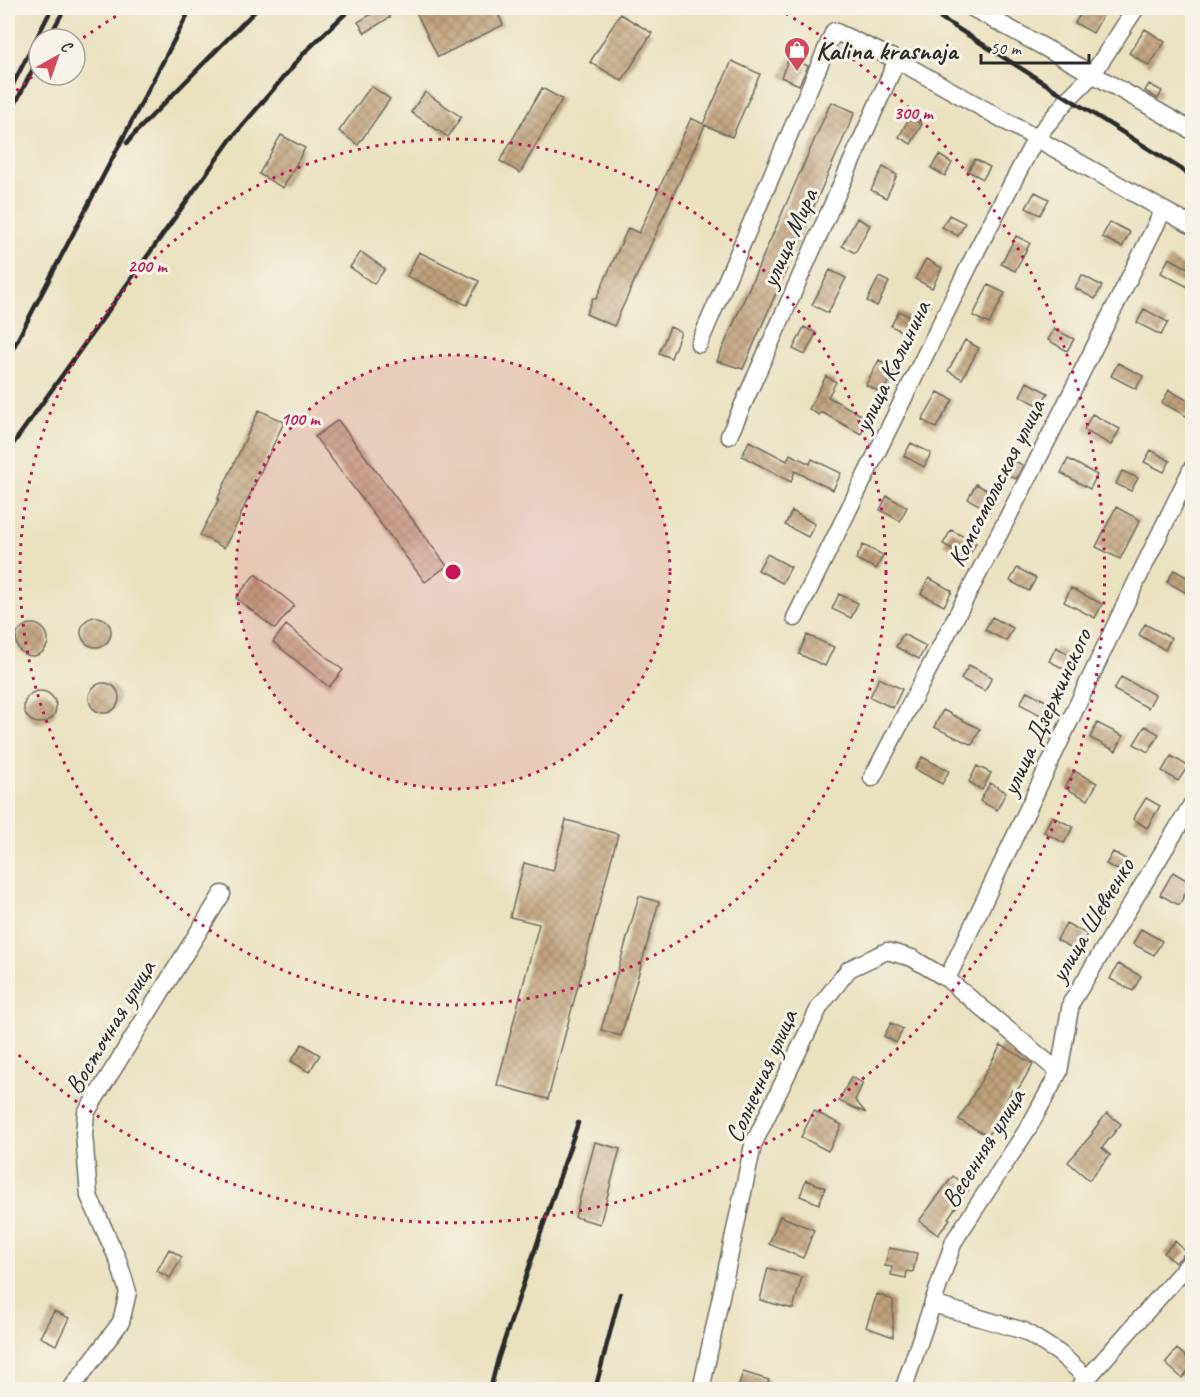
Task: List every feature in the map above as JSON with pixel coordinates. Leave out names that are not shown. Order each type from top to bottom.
[{"type":"street","points":[[972,8],[1092,75],[1131,94],[1192,131]]},
{"type":"street","name":"улица Калинина","points":[[795,618],[1036,138],[1069,98],[1092,75],[1136,8]]},
{"type":"street","points":[[699,344],[834,31],[897,60],[1192,226]]},
{"type":"street","name":"улица Мира","points":[[729,436],[897,60]]},
{"type":"street","name":"Комсомольская улица","points":[[872,777],[1037,461],[1163,211]]},
{"type":"street","name":"улица Дзержинского","points":[[947,980],[1192,468]]},
{"type":"street","name":"улица Шевченко","points":[[1059,1072],[1071,1003],[1192,804]]},
{"type":"street","name":"Восточная улица","points":[[70,1389],[121,1322],[128,1292],[118,1260],[89,1196],[84,1134],[86,1113],[222,894]]},
{"type":"street","name":"Солнечная улица","points":[[701,1389],[753,1145],[820,1006],[849,969],[887,951],[912,958],[947,980]]},
{"type":"street","name":"Весенняя улица","points":[[903,1389],[954,1241],[1029,1127],[1059,1072],[947,980]]},
{"type":"street","points":[[933,1304],[1024,1331],[1059,1353],[1082,1384],[1192,1260]]},
{"type":"building","points":[[382,8],[390,17],[365,33],[358,22]]},
{"type":"building","points":[[414,8],[495,8],[503,25],[438,57]]},
{"type":"building","points":[[1084,8],[1107,8],[1093,33],[1075,23]]},
{"type":"building","points":[[620,14],[652,33],[622,81],[590,62]]},
{"type":"building","points":[[1145,29],[1165,42],[1149,66],[1129,53]]},
{"type":"building","name":"Kalina krasnaja","points":[[789,58],[808,66],[799,85],[781,77]]},
{"type":"building","points":[[732,61],[760,74],[732,137],[705,125],[614,326],[586,314],[593,298],[596,299],[628,228],[639,233],[691,118],[703,124]]},
{"type":"building","points":[[1149,84],[1162,91],[1158,99],[1145,91]]},
{"type":"building","points":[[371,86],[390,99],[358,145],[339,131]]},
{"type":"building","points":[[542,88],[562,99],[520,173],[500,161]]},
{"type":"building","points":[[425,92],[461,117],[448,137],[411,112]]},
{"type":"building","points":[[831,102],[855,112],[743,369],[717,361]]},
{"type":"building","points":[[909,118],[922,124],[911,144],[899,137]]},
{"type":"building","points":[[281,135],[305,148],[283,188],[259,174]]},
{"type":"building","points":[[939,155],[952,163],[945,176],[931,168]]},
{"type":"building","points":[[975,159],[990,167],[983,179],[968,171]]},
{"type":"building","points":[[883,167],[897,175],[886,198],[871,190]]},
{"type":"building","points":[[1035,192],[1049,199],[1040,215],[1026,208]]},
{"type":"building","points":[[949,215],[965,223],[958,236],[942,227]]},
{"type":"building","points":[[857,218],[870,225],[855,253],[842,246]]},
{"type":"building","points":[[1110,222],[1130,232],[1122,247],[1102,237]]},
{"type":"building","points":[[1016,236],[1030,243],[1015,271],[1001,264]]},
{"type":"building","points":[[361,252],[385,269],[374,284],[350,267]]},
{"type":"building","points":[[419,252],[479,281],[467,305],[407,276]]},
{"type":"building","points":[[1169,258],[1192,270],[1192,289],[1161,273]]},
{"type":"building","points":[[926,259],[942,268],[932,288],[915,279]]},
{"type":"building","points":[[830,270],[846,278],[828,313],[812,305]]},
{"type":"building","points":[[1082,275],[1102,286],[1095,299],[1075,288]]},
{"type":"building","points":[[879,277],[889,282],[877,306],[867,301]]},
{"type":"building","points":[[988,285],[1005,293],[989,324],[973,316]]},
{"type":"building","points":[[1144,309],[1168,322],[1161,335],[1137,323]]},
{"type":"building","points":[[899,311],[917,321],[909,335],[891,326]]},
{"type":"building","points":[[670,327],[681,332],[671,358],[659,353]]},
{"type":"building","points":[[804,327],[816,333],[805,355],[793,349]]},
{"type":"building","points":[[1054,329],[1074,339],[1067,351],[1048,340]]},
{"type":"building","points":[[965,340],[979,348],[962,379],[948,371]]},
{"type":"building","points":[[879,360],[895,369],[882,393],[866,385]]},
{"type":"building","points":[[1118,363],[1143,376],[1136,389],[1111,376]]},
{"type":"building","points":[[826,376],[836,382],[828,397],[869,419],[861,434],[821,412],[819,415],[809,409]]},
{"type":"building","points":[[1027,382],[1048,393],[1040,406],[1020,396]]},
{"type":"building","points":[[1169,390],[1192,403],[1192,419],[1162,403]]},
{"type":"building","points":[[938,392],[953,400],[936,428],[922,420]]},
{"type":"building","points":[[259,410],[284,422],[224,548],[200,535],[219,499]]},
{"type":"building","points":[[1092,414],[1120,429],[1111,445],[1084,430]]},
{"type":"building","points":[[338,420],[447,566],[425,582],[315,437]]},
{"type":"building","points":[[749,441],[787,461],[790,454],[810,464],[812,459],[841,473],[833,490],[795,471],[791,482],[742,456]]},
{"type":"building","points":[[911,443],[931,453],[924,467],[904,456]]},
{"type":"building","points":[[1151,450],[1170,461],[1164,472],[1144,462]]},
{"type":"building","points":[[1010,459],[1023,465],[1016,479],[1004,473]]},
{"type":"building","points":[[1068,459],[1097,475],[1090,489],[1061,473]]},
{"type":"building","points":[[1122,471],[1138,478],[1131,491],[1116,484]]},
{"type":"building","points":[[976,484],[998,496],[990,511],[968,499]]},
{"type":"building","points":[[887,496],[907,507],[900,521],[880,510]]},
{"type":"building","points":[[1116,507],[1140,520],[1120,559],[1096,547]]},
{"type":"building","points":[[792,511],[815,524],[808,537],[785,525]]},
{"type":"building","points":[[951,530],[976,543],[968,557],[943,544]]},
{"type":"building","points":[[863,545],[883,555],[876,569],[856,559]]},
{"type":"building","points":[[767,554],[791,567],[782,583],[758,570]]},
{"type":"building","points":[[1017,568],[1036,578],[1029,591],[1010,581]]},
{"type":"building","points":[[1174,570],[1192,580],[1192,596],[1167,582]]},
{"type":"building","points":[[255,574],[294,605],[275,629],[236,598]]},
{"type":"building","points":[[929,578],[952,591],[944,606],[921,594]]},
{"type":"building","points":[[1071,588],[1102,604],[1095,618],[1064,602]]},
{"type":"building","points":[[839,594],[858,603],[851,618],[832,609]]},
{"type":"building","points":[[96,617],[107,621],[111,632],[107,643],[96,647],[85,643],[81,632],[85,621]]},
{"type":"building","points":[[992,617],[1013,628],[1006,641],[985,630]]},
{"type":"building","points":[[32,624],[43,629],[48,640],[43,651],[32,656],[21,651],[16,640],[21,629]]},
{"type":"building","points":[[1145,624],[1171,638],[1165,650],[1139,635]]},
{"type":"building","points":[[286,625],[343,670],[329,687],[273,642]]},
{"type":"building","points":[[903,634],[926,646],[919,659],[896,647]]},
{"type":"building","points":[[807,635],[834,647],[825,666],[799,654]]},
{"type":"building","points":[[1056,647],[1077,659],[1070,672],[1049,661]]},
{"type":"building","points":[[969,665],[992,677],[985,691],[961,679]]},
{"type":"building","points":[[1121,677],[1155,695],[1148,708],[1114,690]]},
{"type":"building","points":[[879,678],[902,689],[893,708],[870,697]]},
{"type":"building","points":[[104,683],[115,687],[119,698],[115,709],[104,713],[93,709],[89,698],[93,687]]},
{"type":"building","points":[[40,691],[51,696],[56,707],[51,718],[40,723],[29,718],[24,707],[29,696]]},
{"type":"building","points":[[1027,691],[1055,706],[1048,719],[1020,704]]},
{"type":"building","points":[[943,710],[980,729],[972,745],[934,727]]},
{"type":"building","points":[[1097,723],[1123,736],[1116,751],[1090,738]]},
{"type":"building","points":[[1145,726],[1159,734],[1148,752],[1134,744]]},
{"type":"building","points":[[1171,756],[1188,766],[1178,781],[1162,771]]},
{"type":"building","points":[[922,757],[949,771],[942,784],[915,769]]},
{"type":"building","points":[[977,766],[991,773],[982,790],[969,782]]},
{"type":"building","points":[[1074,771],[1097,783],[1088,800],[1065,788]]},
{"type":"building","points":[[990,783],[1006,792],[997,810],[980,801]]},
{"type":"building","points":[[1146,798],[1160,806],[1147,828],[1133,819]]},
{"type":"building","points":[[1052,816],[1073,827],[1064,843],[1044,832]]},
{"type":"building","points":[[566,820],[618,834],[548,1099],[497,1085],[539,924],[510,917],[524,863],[553,871]]},
{"type":"building","points":[[1113,852],[1131,862],[1125,874],[1106,864]]},
{"type":"building","points":[[1173,872],[1191,883],[1179,905],[1160,895]]},
{"type":"building","points":[[639,896],[659,902],[621,1036],[601,1030]]},
{"type":"building","points":[[1066,923],[1087,934],[1078,951],[1057,940]]},
{"type":"building","points":[[1141,929],[1162,941],[1154,955],[1133,944]]},
{"type":"building","points":[[1118,964],[1141,976],[1133,991],[1110,979]]},
{"type":"building","points":[[891,1023],[903,1029],[896,1043],[884,1036]]},
{"type":"building","points":[[302,1044],[320,1055],[309,1072],[291,1061]]},
{"type":"building","points":[[1001,1045],[1033,1064],[1016,1093],[1012,1090],[988,1136],[959,1120]]},
{"type":"building","points":[[851,1077],[863,1083],[855,1100],[866,1113],[839,1101]]},
{"type":"building","points":[[814,1111],[842,1125],[828,1151],[801,1137]]},
{"type":"building","points":[[1107,1113],[1121,1124],[1102,1148],[1110,1155],[1089,1180],[1068,1162]]},
{"type":"building","points":[[595,1142],[620,1149],[600,1224],[575,1217]]},
{"type":"building","points":[[953,1176],[970,1188],[938,1235],[919,1221]]},
{"type":"building","points":[[806,1180],[825,1188],[819,1204],[800,1196]]},
{"type":"building","points":[[780,1216],[814,1230],[803,1258],[769,1244]]},
{"type":"building","points":[[1175,1241],[1186,1252],[1175,1263],[1164,1253]]},
{"type":"building","points":[[889,1248],[917,1253],[913,1272],[907,1271],[906,1278],[891,1275],[892,1267],[885,1266]]},
{"type":"building","points":[[169,1249],[182,1257],[170,1278],[157,1271]]},
{"type":"building","points":[[768,1268],[802,1277],[793,1309],[760,1300]]},
{"type":"building","points":[[877,1294],[893,1300],[893,1337],[866,1327]]},
{"type":"building","points":[[54,1311],[69,1318],[56,1345],[40,1337]]},
{"type":"building","points":[[1177,1349],[1192,1362],[1192,1366],[1182,1378],[1165,1363]]},
{"type":"building","points":[[743,1372],[769,1380],[766,1389],[738,1389]]},
{"type":"railway","points":[[8,94],[52,8]]},
{"type":"railway","points":[[55,27],[65,8]]},
{"type":"railway","points":[[8,358],[191,8]]},
{"type":"railway","points":[[127,143],[258,8]]},
{"type":"railway","points":[[8,451],[231,139],[305,52],[354,8]]},
{"type":"railway","points":[[925,8],[1192,176]]},
{"type":"railway","points":[[8,118],[27,81]]},
{"type":"railway","points":[[490,1390],[498,1359],[578,1123]]},
{"type":"railway","points":[[595,1390],[620,1294]]},
{"type":"place","name":"Kalina krasnaja","points":[[797,73]]}]
